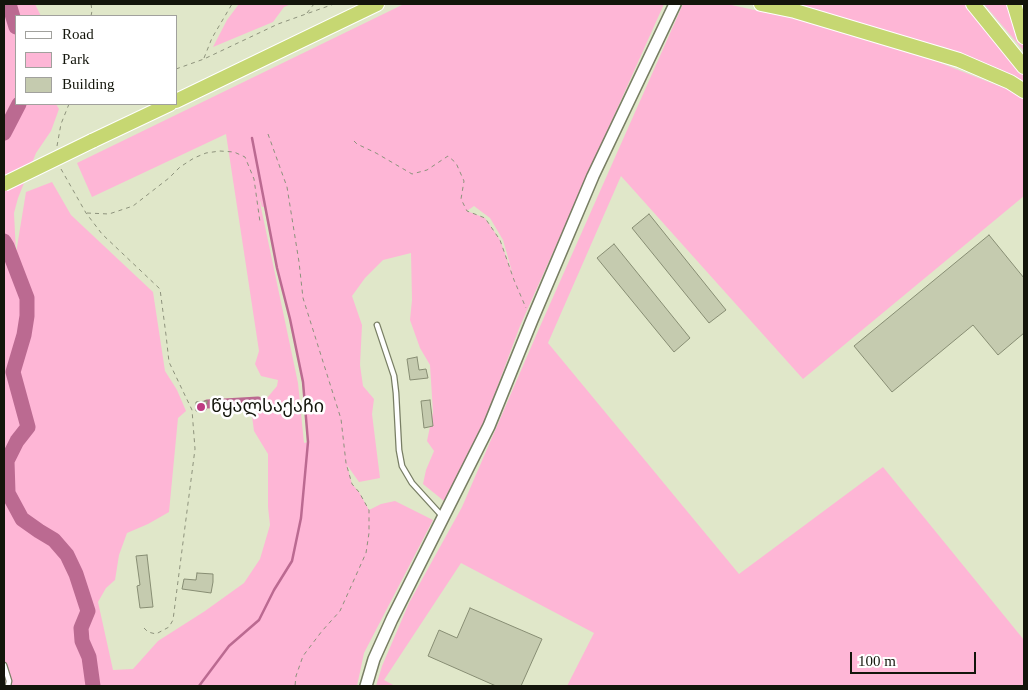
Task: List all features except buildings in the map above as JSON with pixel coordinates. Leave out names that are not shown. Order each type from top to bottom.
[{"type":"highway","points":[[354,15],[368,4]]},
{"type":"highway","points":[[178,99],[378,4]]},
{"type":"highway","points":[[761,4],[796,11],[959,60],[1010,82],[1024,91]]},
{"type":"highway","points":[[972,4],[1024,67]]},
{"type":"highway","points":[[1014,4],[1024,37]]},
{"type":"highway","points":[[4,184],[168,105]]},
{"type":"street","points":[[366,686],[374,659],[392,619],[489,426],[593,176],[675,4]]},
{"type":"lane","points":[[377,325],[394,376],[399,450],[402,466],[412,483],[442,517]]},
{"type":"lane","points":[[4,666],[9,681],[8,686]]},
{"type":"path","points":[[204,59],[212,38],[232,4]]},
{"type":"path","points":[[307,14],[314,4]]},
{"type":"path","points":[[178,68],[204,59],[278,24],[334,4]]},
{"type":"path","points":[[56,150],[61,124],[70,105]]},
{"type":"path","points":[[268,134],[287,187],[303,298],[341,419],[346,463],[352,484],[369,510],[369,533],[366,553],[340,611],[303,656],[296,676],[295,686]]},
{"type":"path","points":[[354,141],[412,174],[427,170],[448,156],[456,163],[464,181],[461,199],[467,211],[485,218],[500,240],[514,280],[532,320]]},
{"type":"path","points":[[86,213],[109,214],[133,206],[180,167],[194,158],[206,153],[220,151],[234,152],[245,157],[254,178],[260,222]]},
{"type":"path","points":[[60,168],[86,213],[102,234],[160,289],[168,362],[192,410],[195,449],[173,620],[169,627],[156,634],[148,632],[144,628]]},
{"type":"green space","points":[[4,4],[35,4],[40,15],[15,15],[15,105],[57,105],[59,109],[51,131],[36,153],[18,198],[14,213],[16,253],[26,192],[52,182],[71,215],[153,292],[165,371],[177,390],[186,411],[178,418],[169,512],[127,533],[119,555],[115,580],[106,588],[98,602],[113,670],[133,669],[158,641],[244,583],[260,559],[270,525],[268,454],[254,431],[252,416],[277,386],[278,380],[261,376],[255,364],[259,351],[226,134],[92,197],[77,163],[404,4],[664,4],[520,326],[482,428],[444,501],[423,484],[426,470],[434,451],[427,441],[433,412],[430,365],[420,348],[410,320],[412,300],[411,253],[383,260],[365,278],[352,296],[362,325],[360,365],[363,386],[374,399],[372,414],[380,478],[359,482],[347,465],[352,484],[369,510],[381,504],[395,501],[433,520],[364,653],[357,686],[4,686]],"holes":[[[259,198],[262,207],[264,207],[303,382],[308,442],[304,443],[298,383]],[[474,206],[490,218],[503,240],[513,275],[500,240],[485,218],[467,211]]]},
{"type":"green space","points":[[239,4],[291,4],[284,7],[273,22],[213,47],[227,20]]},
{"type":"green space","points":[[683,4],[727,4],[795,19],[938,62],[1009,90],[1024,100],[1024,196],[803,379],[621,176],[548,343],[739,574],[883,467],[1024,640],[1024,686],[567,686],[594,633],[461,563],[384,680],[395,686],[376,686],[382,666],[409,603],[462,507]]},
{"type":"green space","points":[[780,4],[970,4],[1024,68],[1024,83],[1002,70],[944,47]]},
{"type":"green space","points":[[984,4],[1016,4],[1024,35],[1024,51]]},
{"type":"waterway","points":[[9,4],[15,24]]},
{"type":"waterway","points":[[4,133],[18,105]]},
{"type":"waterway","points":[[199,686],[229,646],[259,620],[274,590],[292,561],[301,518],[308,442],[303,382],[277,268],[252,138]]},
{"type":"waterway","points":[[4,241],[27,298],[24,335],[13,372],[28,427],[17,441],[7,461],[8,493],[22,519],[54,540],[67,555],[76,574],[88,611],[81,628],[82,641],[89,657],[93,686]]},
{"type":"waterway","points":[[207,404],[258,401]]},
{"type":"place","name":"წყალსაქაჩი","points":[[201,407]]}]
